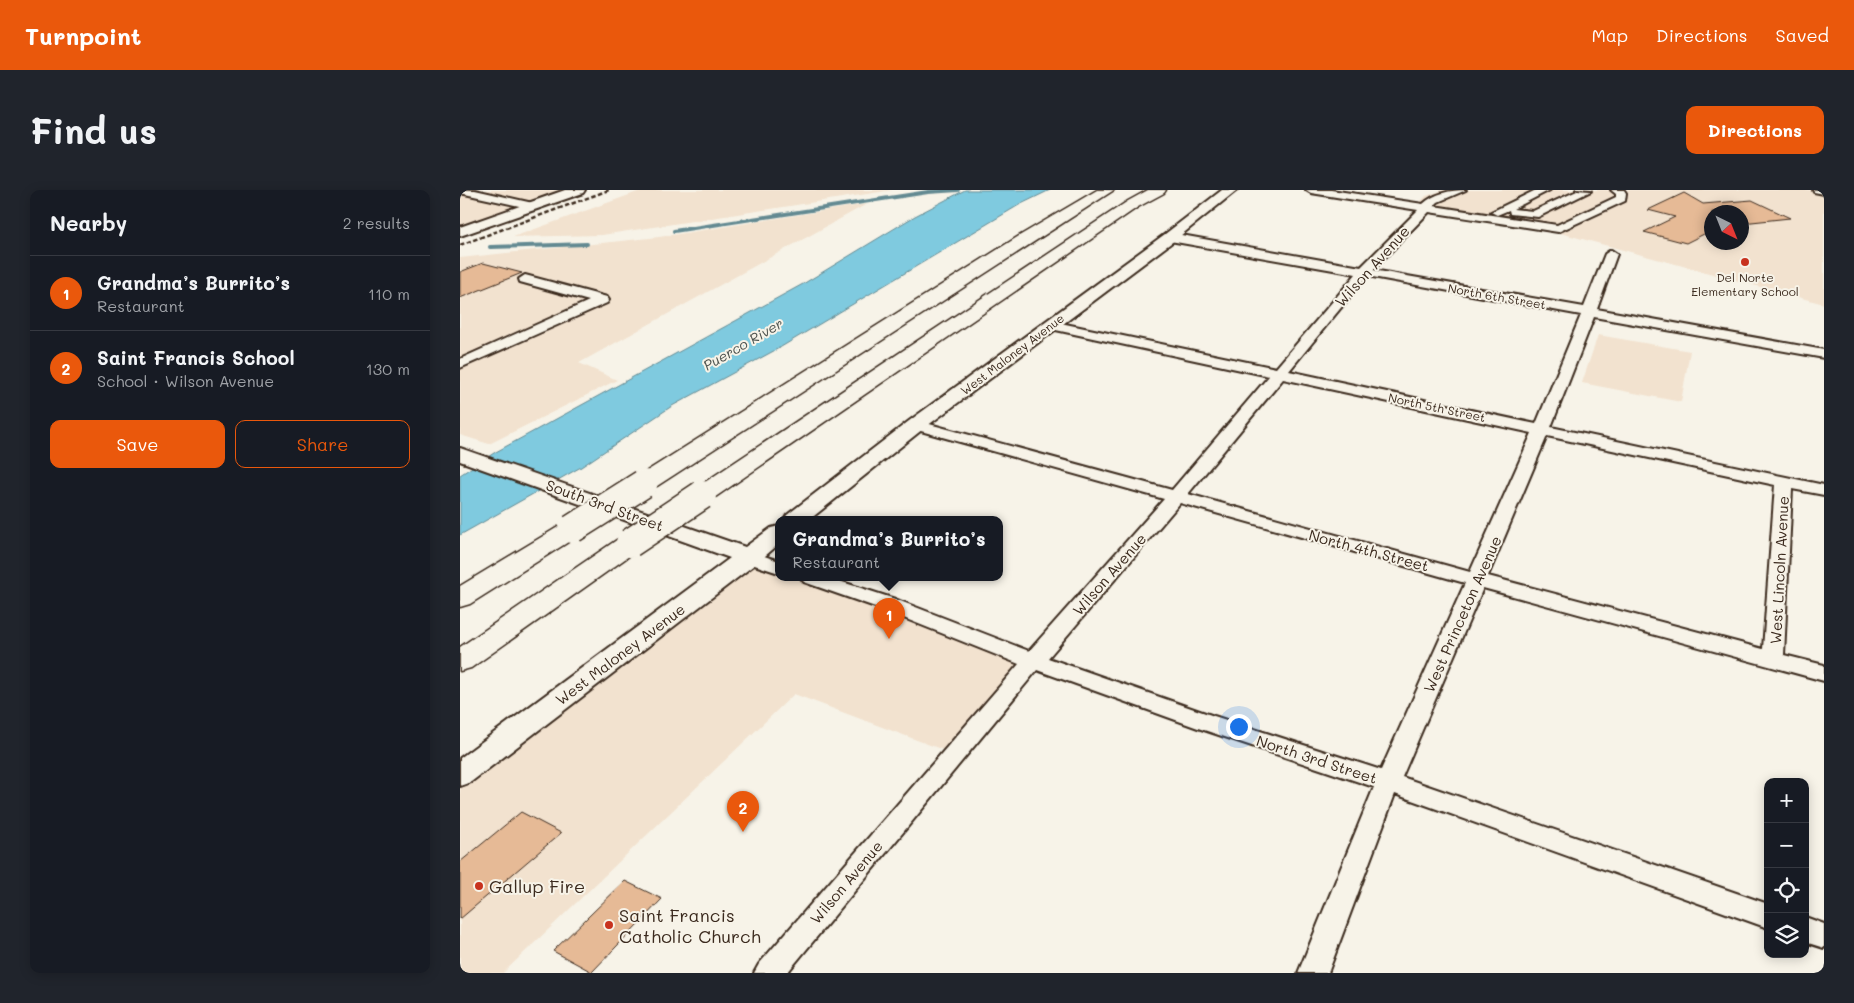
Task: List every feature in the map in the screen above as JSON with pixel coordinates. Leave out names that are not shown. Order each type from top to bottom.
[{"type":"highway","points":[[460,598],[648,481],[1024,239],[1107,190]]},
{"type":"highway","points":[[460,661],[630,543],[1133,204],[1158,190]]},
{"type":"main road","points":[[460,232],[578,190]]},
{"type":"main road","name":"West Maloney Avenue","points":[[800,516],[916,425],[1170,237],[1230,190]]},
{"type":"main road","name":"South 3rd Street","points":[[467,456],[749,556]]},
{"type":"main road","name":"West Maloney Avenue","points":[[460,774],[775,536]]},
{"type":"street","points":[[460,190],[533,206]]},
{"type":"street","points":[[1311,190],[1558,229],[1621,199],[1621,193],[1616,190]]},
{"type":"street","name":"Wilson Avenue","points":[[769,973],[1033,660],[1176,498],[1365,271],[1424,208],[1434,200],[1461,190]]},
{"type":"street","points":[[1483,218],[1545,190]]},
{"type":"street","points":[[1502,209],[1528,216],[1534,215],[1586,192],[1581,190]]},
{"type":"street","points":[[1818,190],[1824,191]]},
{"type":"street","name":"North 6th Street","points":[[1170,237],[1824,354]]},
{"type":"street","name":"West Princeton Avenue","points":[[1313,973],[1388,782],[1478,580],[1590,313],[1611,254]]},
{"type":"street","points":[[460,364],[602,300],[525,279]]},
{"type":"street","name":"North 5th Street","points":[[1051,325],[1824,490]]},
{"type":"street","name":"North 4th Street","points":[[916,425],[1176,498],[1824,673]]},
{"type":"street","name":"West Lincoln Avenue","points":[[1773,659],[1784,481]]},
{"type":"street","points":[[749,556],[775,566]]},
{"type":"street","name":"North 3rd Street","points":[[820,581],[888,604],[1033,660],[1206,722],[1388,782],[1764,915]]},
{"type":"street","points":[[1809,930],[1824,936]]},
{"type":"shaded area","points":[[460,190],[578,190],[460,232]]},
{"type":"shaded area","points":[[643,190],[893,190],[602,235],[513,237]]},
{"type":"shaded area","name":"Del Norte Elementary School","points":[[1443,190],[1824,190],[1824,304],[1560,233],[1551,225],[1419,203],[1426,196]]},
{"type":"shaded area","points":[[867,204],[579,363],[617,380],[489,444],[460,435],[460,258],[659,237]]},
{"type":"shaded area","points":[[1598,335],[1690,351],[1681,402],[1582,383]]},
{"type":"shaded area","points":[[749,557],[775,567],[775,581],[815,581],[1033,661],[954,754],[794,694],[503,973],[460,973],[460,774]]},
{"type":"water","name":"Puerco River","points":[[965,190],[1050,190],[1019,205],[781,347],[672,406],[581,467],[460,535],[460,475],[494,453],[803,284],[915,216]]},
{"type":"building","points":[[1684,193],[1703,204],[1752,200],[1790,218],[1749,222],[1749,205],[1704,205],[1704,234],[1686,243],[1644,232],[1675,217],[1648,210]]},
{"type":"building","points":[[483,263],[522,273],[460,298],[460,272]]},
{"type":"building","name":"Gallup Fire","points":[[521,812],[561,833],[460,919],[460,862]]},
{"type":"building","name":"Saint Francis Catholic Church","points":[[625,881],[662,899],[592,972],[553,951]]},
{"type":"waterway","points":[[674,231],[928,192],[958,190]]},
{"type":"waterway","points":[[490,247],[587,244]]},
{"type":"railway","points":[[460,245],[609,190]]},
{"type":"place","name":"Del Norte Elementary School","points":[[1745,262]]},
{"type":"place","name":"Grandma’s Burrito’s","points":[[889,639]]},
{"type":"place","name":"Saint Francis School","points":[[743,832]]},
{"type":"place","name":"Gallup Fire","points":[[479,886]]},
{"type":"place","name":"Saint Francis Catholic Church","points":[[609,925]]}]
